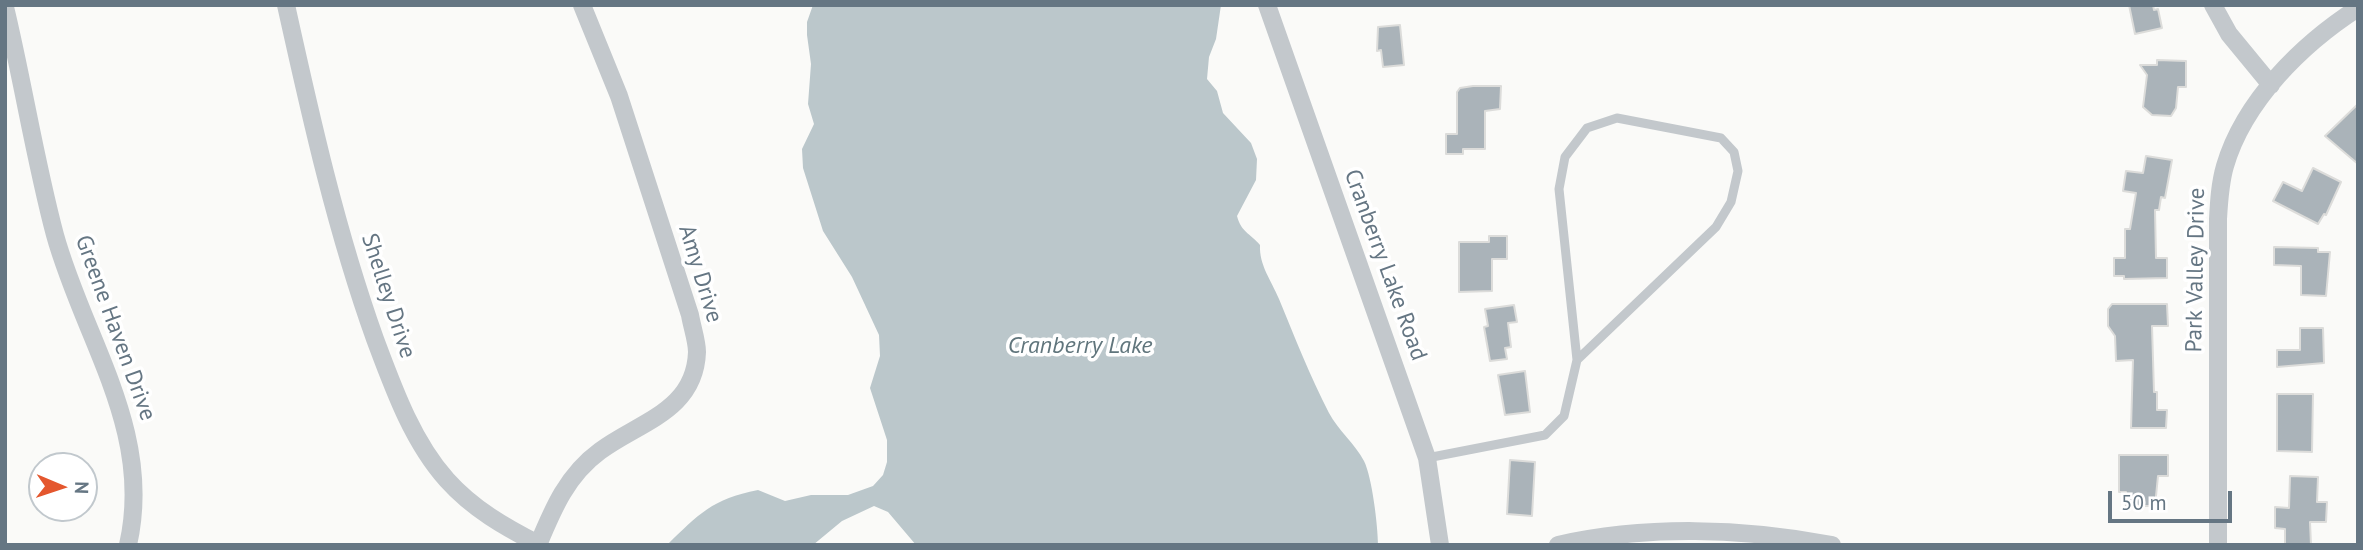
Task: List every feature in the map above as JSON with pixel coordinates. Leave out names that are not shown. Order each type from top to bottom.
[{"type":"street","name":"Shelley Drive","points":[[286,5],[336,215],[359,294],[394,391],[429,455],[447,480],[484,514],[538,544]]},
{"type":"street","name":"Amy Drive","points":[[538,544],[555,502],[573,477],[599,452],[662,414],[685,394],[697,352],[690,315],[619,96],[582,5]]},
{"type":"street","name":"Cranberry Lake Road","points":[[1266,5],[1427,458],[1440,545]]},
{"type":"street","points":[[2213,5],[2229,34],[2271,85]]},
{"type":"street","name":"Greene Haven Drive","points":[[5,7],[55,234],[69,280],[106,365],[131,447],[135,480],[128,545]]},
{"type":"street","name":"Park Valley Drive","points":[[2218,545],[2220,190],[2225,165],[2239,131],[2271,85],[2312,44],[2358,8]]},
{"type":"street","points":[[1558,545],[1586,539],[1650,533],[1762,535],[1832,545]]},
{"type":"lane","points":[[1427,458],[1545,435],[1564,416],[1577,360],[1559,189],[1565,157],[1587,128],[1617,118],[1721,138],[1734,152],[1738,171],[1731,202],[1721,219],[1577,360]]},
{"type":"water","name":"Cranberry Lake","points":[[813,5],[1221,5],[1216,39],[1209,57],[1207,79],[1217,91],[1223,113],[1251,143],[1257,159],[1256,180],[1237,216],[1243,229],[1260,245],[1266,272],[1329,413],[1364,461],[1374,502],[1378,545],[916,545],[888,512],[874,506],[842,521],[813,545],[667,545],[707,509],[729,498],[758,490],[785,501],[811,495],[848,495],[873,486],[883,475],[887,462],[887,440],[870,388],[880,356],[879,335],[852,277],[823,231],[803,168],[802,149],[814,124],[808,104],[811,64],[807,35],[807,22]]},
{"type":"building","points":[[2129,5],[2153,5],[2154,10],[2158,9],[2162,28],[2135,34]]},
{"type":"building","points":[[1400,25],[1404,65],[1383,67],[1381,50],[1377,51],[1378,27]]},
{"type":"building","points":[[2157,60],[2186,61],[2186,87],[2178,87],[2176,108],[2171,116],[2152,115],[2143,107],[2147,75],[2140,65],[2157,65]]},
{"type":"building","points":[[1501,86],[1500,109],[1485,111],[1485,149],[1463,149],[1463,154],[1446,154],[1446,134],[1457,134],[1457,92],[1460,88]]},
{"type":"building","points":[[2358,104],[2358,164],[2325,136]]},
{"type":"building","points":[[2146,156],[2172,160],[2165,198],[2161,197],[2159,210],[2155,210],[2156,258],[2167,258],[2167,278],[2124,279],[2124,276],[2114,276],[2114,258],[2125,258],[2125,229],[2130,229],[2136,193],[2123,191],[2126,171],[2143,173]]},
{"type":"building","points":[[2313,168],[2341,182],[2326,215],[2324,214],[2318,224],[2273,201],[2283,182],[2302,191]]},
{"type":"building","points":[[1489,236],[1507,236],[1507,259],[1492,259],[1492,291],[1459,292],[1459,242],[1489,242]]},
{"type":"building","points":[[2274,247],[2318,248],[2318,252],[2330,252],[2326,296],[2301,295],[2301,266],[2274,265]]},
{"type":"building","points":[[2112,304],[2167,304],[2168,326],[2152,326],[2154,392],[2157,392],[2157,410],[2167,410],[2166,428],[2131,428],[2133,360],[2116,361],[2115,336],[2108,326],[2108,309]]},
{"type":"building","points":[[1514,305],[1517,322],[1508,323],[1511,347],[1505,348],[1507,359],[1490,361],[1484,327],[1488,326],[1485,309]]},
{"type":"building","points":[[2300,328],[2323,328],[2324,363],[2277,367],[2277,350],[2300,350]]},
{"type":"building","points":[[1525,371],[1530,412],[1505,415],[1498,375]]},
{"type":"building","points":[[2277,394],[2313,394],[2312,452],[2277,451]]},
{"type":"building","points":[[2119,455],[2168,455],[2168,476],[2158,476],[2155,506],[2126,506],[2126,492],[2119,492]]},
{"type":"building","points":[[1510,460],[1535,462],[1532,516],[1507,514]]},
{"type":"building","points":[[2290,476],[2318,477],[2317,502],[2327,502],[2326,522],[2310,522],[2311,545],[2285,545],[2285,529],[2275,528],[2275,507],[2289,508]]}]
